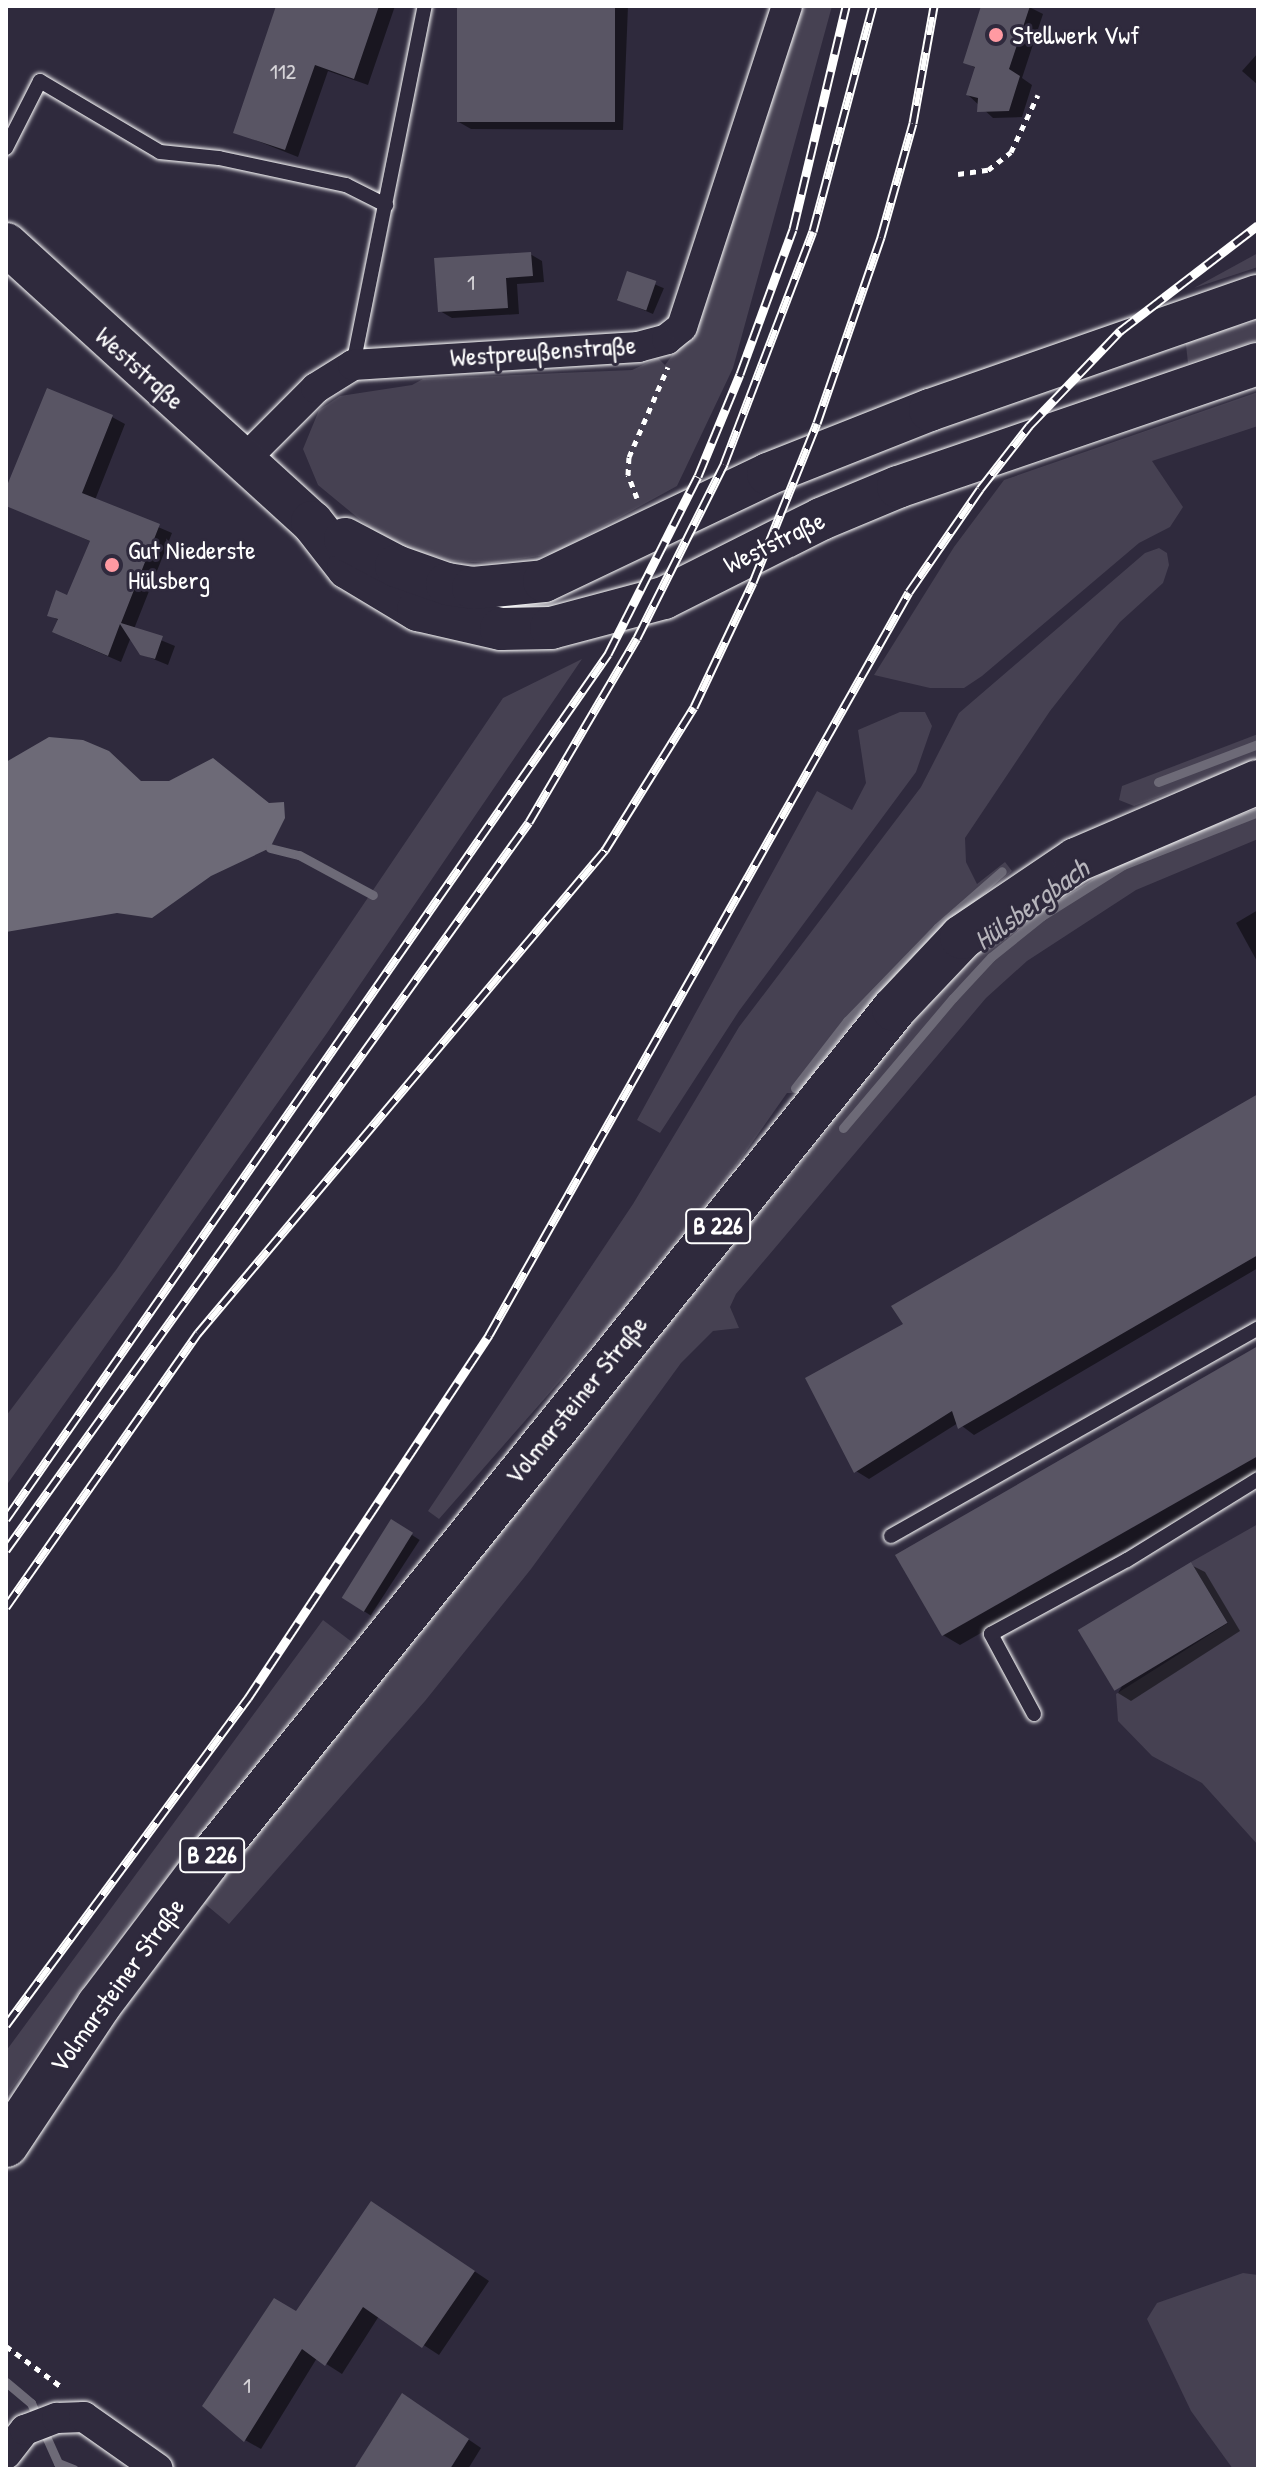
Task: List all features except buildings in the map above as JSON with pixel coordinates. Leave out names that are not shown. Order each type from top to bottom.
[{"type":"main road","name":"Volmarsteiner Straße","points":[[6,2145],[99,2005],[207,1862],[894,1009],[962,937],[1076,860],[1258,782]]},
{"type":"street","name":"Westpreußenstraße","points":[[243,461],[356,351],[638,347],[667,339],[682,327],[787,6]]},
{"type":"street","name":"Weststraße","points":[[6,244],[312,522],[348,568],[387,596],[471,625],[551,628],[664,598],[821,519],[898,487],[1258,364]]},
{"type":"street","name":"Weststraße","points":[[312,522],[396,566],[447,584],[486,587],[544,581],[768,474],[1184,318],[1258,296]]},
{"type":"street","points":[[6,2454],[25,2430],[71,2418],[158,2469]]},
{"type":"lane","points":[[356,351],[425,6]]},
{"type":"lane","points":[[6,148],[40,81],[160,152],[219,158],[346,185],[386,205]]},
{"type":"lane","points":[[891,1536],[1258,1328]]},
{"type":"lane","points":[[1034,1714],[991,1634],[1127,1560],[1258,1479]]},
{"type":"path","points":[[958,174],[988,170],[1011,152],[1038,95]]},
{"type":"path","points":[[642,510],[628,475],[629,457],[668,373],[667,339]]},
{"type":"path","points":[[6,2346],[63,2389],[71,2418]]},
{"type":"shaded area","points":[[796,6],[832,6],[733,368],[677,486],[553,554],[492,563],[452,561],[409,549],[375,532],[318,485],[303,449],[319,410],[340,396],[412,385],[423,379],[632,370],[658,358],[665,365],[685,338],[762,132]]},
{"type":"shaded area","points":[[1258,253],[1258,267],[1194,288]]},
{"type":"shaded area","points":[[1258,322],[1258,340],[1188,363],[1185,336]]},
{"type":"shaded area","points":[[1258,392],[1258,426],[1152,461],[1183,507],[1170,527],[1139,543],[982,676],[964,688],[930,688],[874,675],[954,547],[1004,480]]},
{"type":"shaded area","points":[[1159,548],[1167,553],[1169,565],[1163,583],[1120,622],[1050,711],[965,838],[966,862],[977,884],[1005,862],[1012,871],[878,996],[798,1093],[787,1093],[735,1167],[611,1323],[439,1519],[428,1511],[633,1204],[739,1027],[921,787],[959,713],[1145,553]]},
{"type":"shaded area","points":[[582,659],[327,1033],[6,1486],[6,1416],[116,1270],[503,698]]},
{"type":"shaded area","points":[[900,712],[925,712],[932,726],[916,772],[739,1011],[660,1133],[637,1120],[817,791],[852,810],[866,783],[858,730]]},
{"type":"shaded area","points":[[1258,734],[1258,760],[1134,806],[1119,800],[1122,786]]},
{"type":"shaded area","points":[[49,737],[83,740],[109,751],[141,781],[169,781],[213,758],[269,803],[284,802],[285,818],[270,848],[211,876],[152,918],[117,913],[6,932],[6,762]]},
{"type":"shaded area","points":[[1258,803],[1258,839],[1136,890],[1027,961],[986,998],[736,1294],[730,1307],[739,1328],[713,1331],[681,1363],[531,1569],[425,1701],[229,1924],[204,1903],[383,1675],[831,1126],[829,1119],[949,980],[995,937],[1090,872]]},
{"type":"shaded area","points":[[1258,1524],[1258,1845],[1202,1783],[1152,1756],[1118,1721],[1116,1694],[1228,1623],[1191,1562]]},
{"type":"shaded area","points":[[323,1620],[352,1642],[105,1955],[6,2097],[6,2051]]},
{"type":"shaded area","points":[[1243,2273],[1258,2275],[1258,2469],[1233,2469],[1191,2411],[1147,2319],[1157,2303]]},
{"type":"waterway","points":[[1158,782],[1258,744]]},
{"type":"waterway","name":"Hülsbergbach","points":[[843,1128],[991,957],[1042,916],[1123,865],[1258,812]]},
{"type":"waterway","name":"Hülsbergbach","points":[[270,848],[299,855],[373,895]]},
{"type":"waterway","points":[[795,1088],[847,1021],[937,928],[1002,871]]},
{"type":"waterway","points":[[6,2382],[31,2403],[58,2463],[74,2469]]},
{"type":"railway","points":[[6,1519],[608,654],[698,476],[740,374],[793,229],[846,6]]},
{"type":"railway","points":[[6,1550],[529,822],[637,638],[724,464],[813,231],[873,6]]},
{"type":"railway","points":[[6,1607],[198,1333],[605,850],[694,707],[753,582],[817,423],[881,237],[913,123],[934,6]]},
{"type":"railway","points":[[6,2025],[248,1698],[489,1335],[909,592],[980,489],[1029,426],[1120,331],[1258,225]]},
{"type":"place","name":"Stellwerk Vwf","points":[[996,35]]},
{"type":"place","name":"Gut Niederste Hülsberg","points":[[112,565]]}]
